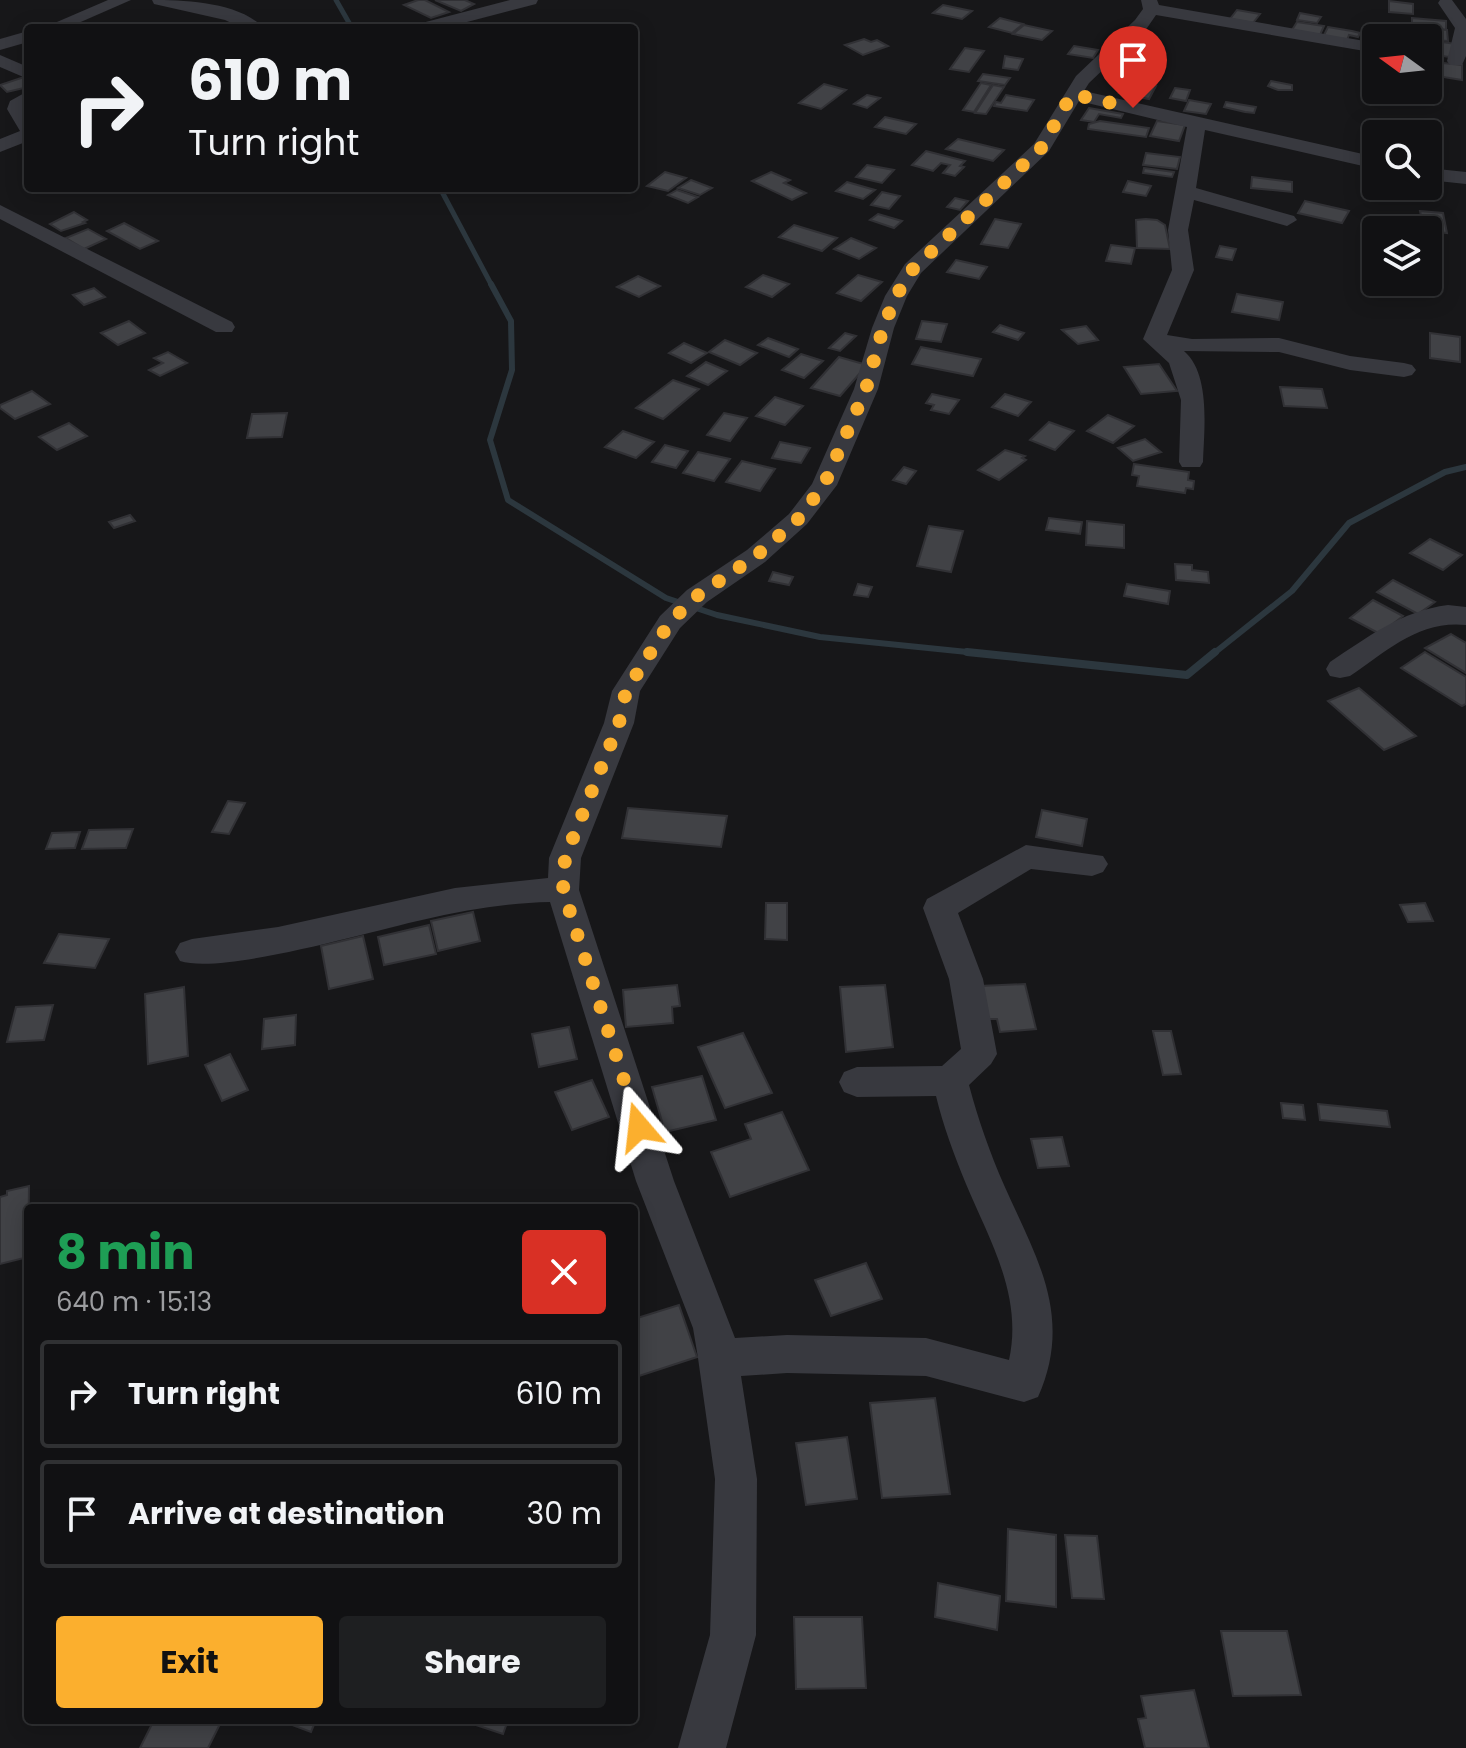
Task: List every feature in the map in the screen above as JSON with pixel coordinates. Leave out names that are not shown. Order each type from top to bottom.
[{"type":"street","points":[[62,24],[123,0]]},
{"type":"street","points":[[160,0],[231,16],[247,24]]},
{"type":"street","points":[[439,24],[530,0]]},
{"type":"street","points":[[1439,2],[1466,5]]},
{"type":"street","points":[[1439,2],[1464,28],[1454,61]]},
{"type":"street","points":[[702,1748],[733,1635],[736,1479],[718,1358],[713,1328],[655,1181],[563,890],[565,858],[619,723],[626,691],[670,622],[686,606],[798,519],[824,485],[866,389],[883,328],[896,296],[913,269],[1042,147],[1082,80],[1141,24],[1150,5],[1362,45]]},
{"type":"street","points":[[0,45],[24,37]]},
{"type":"street","points":[[0,60],[24,72]]},
{"type":"street","points":[[1072,94],[1362,160]]},
{"type":"street","points":[[1072,94],[1197,124],[1178,230],[1183,270],[1164,309],[1154,339]]},
{"type":"street","points":[[24,99],[19,101],[16,109],[24,124]]},
{"type":"street","points":[[0,146],[24,133]]},
{"type":"street","points":[[1442,175],[1466,178]]},
{"type":"street","points":[[1187,192],[1287,220]]},
{"type":"street","points":[[0,211],[224,327]]},
{"type":"street","points":[[1154,339],[1192,346],[1279,345],[1350,363],[1404,370]]},
{"type":"street","points":[[1154,339],[1180,360],[1193,400],[1191,462]]},
{"type":"street","points":[[1340,669],[1418,618],[1434,614],[1466,616]]},
{"type":"street","points":[[857,1082],[950,1081],[979,1054],[973,1004],[957,943],[939,908],[1026,857],[1092,864]]},
{"type":"street","points":[[192,952],[278,940],[451,899],[526,889],[563,890]]},
{"type":"street","points":[[718,1358],[787,1354],[926,1357],[1024,1383],[1034,1337],[1025,1272],[984,1182],[950,1081]]},
{"type":"building","points":[[425,0],[449,12],[431,18],[404,5]]},
{"type":"building","points":[[435,0],[465,0],[474,4],[461,11]]},
{"type":"building","points":[[1389,1],[1413,4],[1413,14],[1389,12]]},
{"type":"building","points":[[943,5],[972,11],[962,19],[933,13]]},
{"type":"building","points":[[1237,10],[1260,14],[1253,23],[1230,19]]},
{"type":"building","points":[[1300,13],[1321,17],[1317,23],[1297,20]]},
{"type":"building","points":[[1000,18],[1023,24],[1012,33],[989,27]]},
{"type":"building","points":[[1412,18],[1446,21],[1446,30],[1442,30],[1442,24],[1412,24]]},
{"type":"building","points":[[1297,22],[1324,26],[1320,35],[1292,30]]},
{"type":"building","points":[[1024,25],[1052,31],[1042,40],[1013,34]]},
{"type":"building","points":[[1328,27],[1360,33],[1358,37],[1349,35],[1347,40],[1323,37]]},
{"type":"building","points":[[1442,30],[1447,30],[1448,41],[1442,41]]},
{"type":"building","points":[[864,39],[871,42],[877,40],[888,46],[863,55],[845,45]]},
{"type":"building","points":[[1442,42],[1456,44],[1449,57],[1442,56]]},
{"type":"building","points":[[1074,46],[1098,50],[1093,58],[1068,54]]},
{"type":"building","points":[[965,48],[984,51],[969,72],[950,69]]},
{"type":"building","points":[[1005,56],[1023,59],[1018,70],[1003,68]]},
{"type":"building","points":[[1443,63],[1462,65],[1462,80],[1443,77]]},
{"type":"building","points":[[983,74],[1010,78],[1005,85],[978,81]]},
{"type":"building","points":[[24,77],[24,88],[7,92],[0,85]]},
{"type":"building","points":[[1128,81],[1156,86],[1149,99],[1119,93]]},
{"type":"building","points":[[1271,81],[1292,85],[1292,90],[1268,86]]},
{"type":"building","points":[[981,83],[991,85],[974,112],[963,110]]},
{"type":"building","points":[[824,84],[846,90],[821,109],[799,103]]},
{"type":"building","points":[[993,85],[1004,87],[986,114],[975,113]]},
{"type":"building","points":[[1175,88],[1190,90],[1186,101],[1170,98]]},
{"type":"building","points":[[867,95],[880,98],[867,108],[854,104]]},
{"type":"building","points":[[1006,95],[1034,100],[1027,111],[994,106],[996,102],[1001,103]]},
{"type":"building","points":[[1189,100],[1211,104],[1206,114],[1184,111]]},
{"type":"building","points":[[1226,102],[1256,107],[1254,113],[1245,112],[1224,107]]},
{"type":"building","points":[[1089,108],[1123,114],[1121,118],[1099,114],[1094,122],[1081,120]]},
{"type":"building","points":[[885,117],[916,124],[906,134],[875,127]]},
{"type":"building","points":[[1100,121],[1149,128],[1146,137],[1088,129],[1089,124]]},
{"type":"building","points":[[1157,121],[1185,125],[1179,141],[1150,136]]},
{"type":"building","points":[[958,139],[1004,150],[993,161],[946,149]]},
{"type":"building","points":[[926,151],[965,161],[960,166],[964,167],[955,176],[943,173],[950,165],[941,163],[933,171],[912,165]]},
{"type":"building","points":[[1146,153],[1180,157],[1177,169],[1143,165]]},
{"type":"building","points":[[867,165],[894,170],[882,183],[856,177]]},
{"type":"building","points":[[1144,168],[1174,172],[1172,177],[1143,173]]},
{"type":"building","points":[[665,172],[686,178],[668,191],[647,186]]},
{"type":"building","points":[[771,172],[790,180],[784,183],[806,193],[792,200],[752,181]]},
{"type":"building","points":[[1252,177],[1292,182],[1292,192],[1251,188]]},
{"type":"building","points":[[691,180],[712,188],[700,195],[678,188]]},
{"type":"building","points":[[1128,181],[1151,186],[1146,196],[1123,192]]},
{"type":"building","points":[[847,182],[875,190],[863,199],[836,191]]},
{"type":"building","points":[[677,190],[698,197],[688,203],[668,195]]},
{"type":"building","points":[[882,192],[900,196],[889,209],[871,205]]},
{"type":"building","points":[[955,198],[968,201],[960,210],[947,207]]},
{"type":"building","points":[[1305,201],[1349,211],[1342,223],[1298,213]]},
{"type":"building","points":[[1420,211],[1443,213],[1447,233],[1442,232],[1442,216],[1421,216]]},
{"type":"building","points":[[74,212],[87,220],[85,223],[61,231],[50,224]]},
{"type":"building","points":[[878,214],[902,221],[894,228],[870,220]]},
{"type":"building","points":[[995,219],[1021,224],[1008,248],[981,244]]},
{"type":"building","points":[[1146,219],[1165,225],[1170,249],[1137,248],[1136,220]]},
{"type":"building","points":[[124,223],[158,241],[140,249],[107,231]]},
{"type":"building","points":[[794,225],[837,238],[822,251],[779,237]]},
{"type":"building","points":[[88,229],[106,239],[84,249],[66,238]]},
{"type":"building","points":[[851,238],[876,248],[859,259],[834,249]]},
{"type":"building","points":[[1111,245],[1135,248],[1131,264],[1106,261]]},
{"type":"building","points":[[1220,246],[1236,249],[1232,260],[1216,257]]},
{"type":"building","points":[[956,260],[987,267],[979,279],[947,272]]},
{"type":"building","points":[[763,275],[789,284],[772,297],[746,287]]},
{"type":"building","points":[[858,275],[882,282],[861,301],[837,293]]},
{"type":"building","points":[[638,276],[660,286],[639,297],[617,287]]},
{"type":"building","points":[[94,288],[105,297],[84,305],[73,295]]},
{"type":"building","points":[[1237,294],[1283,302],[1279,320],[1232,312]]},
{"type":"building","points":[[129,321],[145,333],[118,345],[101,333]]},
{"type":"building","points":[[922,321],[947,324],[941,342],[916,339]]},
{"type":"building","points":[[1000,325],[1024,333],[1018,340],[993,332]]},
{"type":"building","points":[[1086,326],[1098,340],[1078,344],[1062,330]]},
{"type":"building","points":[[845,333],[856,336],[840,351],[829,348]]},
{"type":"building","points":[[1430,333],[1460,337],[1460,362],[1430,358]]},
{"type":"building","points":[[768,338],[798,349],[789,357],[758,345]]},
{"type":"building","points":[[725,340],[757,353],[740,365],[709,352]]},
{"type":"building","points":[[684,343],[707,353],[691,363],[669,353]]},
{"type":"building","points":[[921,347],[981,359],[973,376],[912,364]]},
{"type":"building","points":[[168,352],[187,363],[160,376],[149,370],[163,363],[154,358]]},
{"type":"building","points":[[801,354],[823,361],[804,378],[782,370]]},
{"type":"building","points":[[839,357],[867,365],[840,396],[811,388]]},
{"type":"building","points":[[706,362],[727,371],[708,385],[687,376]]},
{"type":"building","points":[[1159,364],[1177,391],[1141,394],[1124,367]]},
{"type":"building","points":[[673,380],[699,389],[663,419],[636,408]]},
{"type":"building","points":[[1280,387],[1322,389],[1327,408],[1284,406]]},
{"type":"building","points":[[32,391],[50,404],[15,419],[0,408],[0,405]]},
{"type":"building","points":[[932,394],[959,400],[949,414],[931,410],[934,405],[926,403]]},
{"type":"building","points":[[1005,394],[1031,402],[1018,416],[992,407]]},
{"type":"building","points":[[775,397],[803,406],[785,425],[756,416]]},
{"type":"building","points":[[287,413],[282,437],[247,438],[252,414]]},
{"type":"building","points":[[724,413],[747,418],[730,441],[707,435]]},
{"type":"building","points":[[1108,415],[1134,426],[1113,443],[1087,431]]},
{"type":"building","points":[[1049,422],[1074,431],[1055,450],[1030,440]]},
{"type":"building","points":[[69,423],[87,436],[57,450],[39,437]]},
{"type":"building","points":[[623,431],[654,442],[636,458],[605,447]]},
{"type":"building","points":[[1145,439],[1161,452],[1133,461],[1118,448]]},
{"type":"building","points":[[780,442],[810,448],[801,463],[772,458]]},
{"type":"building","points":[[665,445],[688,451],[676,468],[652,462]]},
{"type":"building","points":[[1005,450],[1025,456],[1022,458],[1026,460],[999,480],[978,470]]},
{"type":"building","points":[[698,452],[730,459],[714,481],[683,473]]},
{"type":"building","points":[[742,461],[775,469],[760,491],[726,482]]},
{"type":"building","points":[[1134,464],[1189,472],[1188,480],[1194,481],[1193,489],[1186,488],[1185,493],[1137,486],[1139,476],[1132,475]]},
{"type":"building","points":[[904,467],[916,471],[906,484],[893,480]]},
{"type":"building","points":[[130,515],[135,521],[114,528],[109,522]]},
{"type":"building","points":[[1049,518],[1082,522],[1080,534],[1046,530]]},
{"type":"building","points":[[1087,521],[1124,525],[1124,548],[1086,545]]},
{"type":"building","points":[[929,526],[963,531],[951,572],[917,566]]},
{"type":"building","points":[[1430,539],[1462,555],[1443,570],[1410,553]]},
{"type":"building","points":[[1175,564],[1192,565],[1192,570],[1208,572],[1209,583],[1176,580]]},
{"type":"building","points":[[773,572],[793,577],[789,585],[769,581]]},
{"type":"building","points":[[1393,580],[1435,602],[1418,614],[1377,592]]},
{"type":"building","points":[[858,584],[872,587],[868,597],[854,595]]},
{"type":"building","points":[[1127,584],[1170,591],[1168,604],[1124,596]]},
{"type":"building","points":[[1373,600],[1403,616],[1380,634],[1350,618]]},
{"type":"building","points":[[1451,634],[1466,643],[1466,673],[1425,648]]},
{"type":"building","points":[[1425,652],[1466,677],[1466,704],[1462,706],[1401,668]]},
{"type":"building","points":[[1359,688],[1416,736],[1384,750],[1328,701]]},
{"type":"building","points":[[228,801],[245,803],[229,834],[212,832]]},
{"type":"building","points":[[628,808],[727,816],[721,847],[622,838]]},
{"type":"building","points":[[1042,810],[1087,819],[1082,846],[1036,837]]},
{"type":"building","points":[[133,829],[126,848],[82,849],[89,830]]},
{"type":"building","points":[[80,832],[75,848],[46,849],[52,833]]},
{"type":"building","points":[[766,903],[787,903],[787,940],[765,939]]},
{"type":"building","points":[[1425,903],[1433,921],[1408,922],[1400,905]]},
{"type":"building","points":[[473,912],[480,941],[438,951],[431,921]]},
{"type":"building","points":[[429,925],[436,954],[384,965],[378,937]]},
{"type":"building","points":[[59,934],[109,939],[95,968],[44,963]]},
{"type":"building","points":[[363,936],[373,979],[329,989],[321,946]]},
{"type":"building","points":[[1025,984],[1036,1029],[1000,1032],[997,1019],[987,1019],[980,986]]},
{"type":"building","points":[[677,985],[680,1006],[672,1007],[673,1023],[626,1027],[623,990]]},
{"type":"building","points":[[885,985],[893,1047],[846,1052],[840,987]]},
{"type":"building","points":[[184,987],[188,1056],[148,1064],[145,994]]},
{"type":"building","points":[[53,1005],[44,1040],[7,1042],[16,1007]]},
{"type":"building","points":[[296,1015],[295,1045],[262,1049],[264,1019]]},
{"type":"building","points":[[569,1027],[577,1059],[539,1067],[532,1034]]},
{"type":"building","points":[[1153,1031],[1171,1031],[1181,1074],[1163,1075]]},
{"type":"building","points":[[743,1033],[772,1093],[725,1108],[698,1047]]},
{"type":"building","points":[[230,1054],[248,1090],[222,1101],[205,1065]]},
{"type":"building","points":[[702,1076],[716,1120],[665,1132],[652,1087]]},
{"type":"building","points":[[592,1080],[609,1117],[572,1130],[555,1092]]},
{"type":"building","points":[[1281,1103],[1303,1105],[1305,1120],[1283,1118]]},
{"type":"building","points":[[1318,1104],[1387,1111],[1390,1127],[1320,1120]]},
{"type":"building","points":[[782,1112],[809,1170],[730,1197],[711,1152],[751,1139],[745,1124]]},
{"type":"building","points":[[1062,1137],[1069,1166],[1038,1168],[1031,1139]]},
{"type":"building","points":[[29,1186],[29,1204],[24,1204],[24,1258],[0,1264],[0,1197],[7,1195],[7,1191]]},
{"type":"building","points":[[866,1263],[882,1299],[831,1316],[815,1280]]},
{"type":"building","points":[[679,1305],[697,1357],[639,1376],[638,1318]]},
{"type":"building","points":[[935,1398],[950,1494],[882,1498],[870,1403]]},
{"type":"building","points":[[847,1437],[857,1499],[806,1505],[796,1443]]},
{"type":"building","points":[[1008,1529],[1056,1535],[1056,1607],[1006,1601]]},
{"type":"building","points":[[1065,1535],[1097,1536],[1104,1599],[1072,1598]]},
{"type":"building","points":[[938,1583],[1000,1596],[997,1630],[935,1617]]},
{"type":"building","points":[[794,1617],[862,1617],[866,1688],[796,1689]]},
{"type":"building","points":[[1221,1631],[1287,1631],[1301,1695],[1233,1696]]},
{"type":"building","points":[[1194,1690],[1209,1748],[1145,1748],[1138,1719],[1146,1718],[1141,1696]]},
{"type":"building","points":[[152,1724],[220,1724],[208,1748],[140,1748]]},
{"type":"building","points":[[290,1724],[314,1724],[311,1732]]},
{"type":"building","points":[[473,1724],[507,1724],[503,1734]]},
{"type":"waterway","points":[[336,0],[350,24]]},
{"type":"waterway","points":[[442,192],[492,286]]},
{"type":"waterway","points":[[491,284],[511,321],[512,370],[490,440],[508,500],[666,598],[717,615],[820,637],[987,654]]},
{"type":"waterway","points":[[1213,654],[1292,591],[1349,523],[1445,472],[1466,467]]},
{"type":"waterway","points":[[967,652],[1187,675],[1215,652]]},
{"type":"route","points":[[639,1127],[594,995],[563,890],[565,858],[619,723],[626,691],[670,622],[697,596],[756,556],[798,519],[824,485],[866,389],[883,328],[896,296],[913,269],[1042,147],[1072,94],[1133,108]]}]
